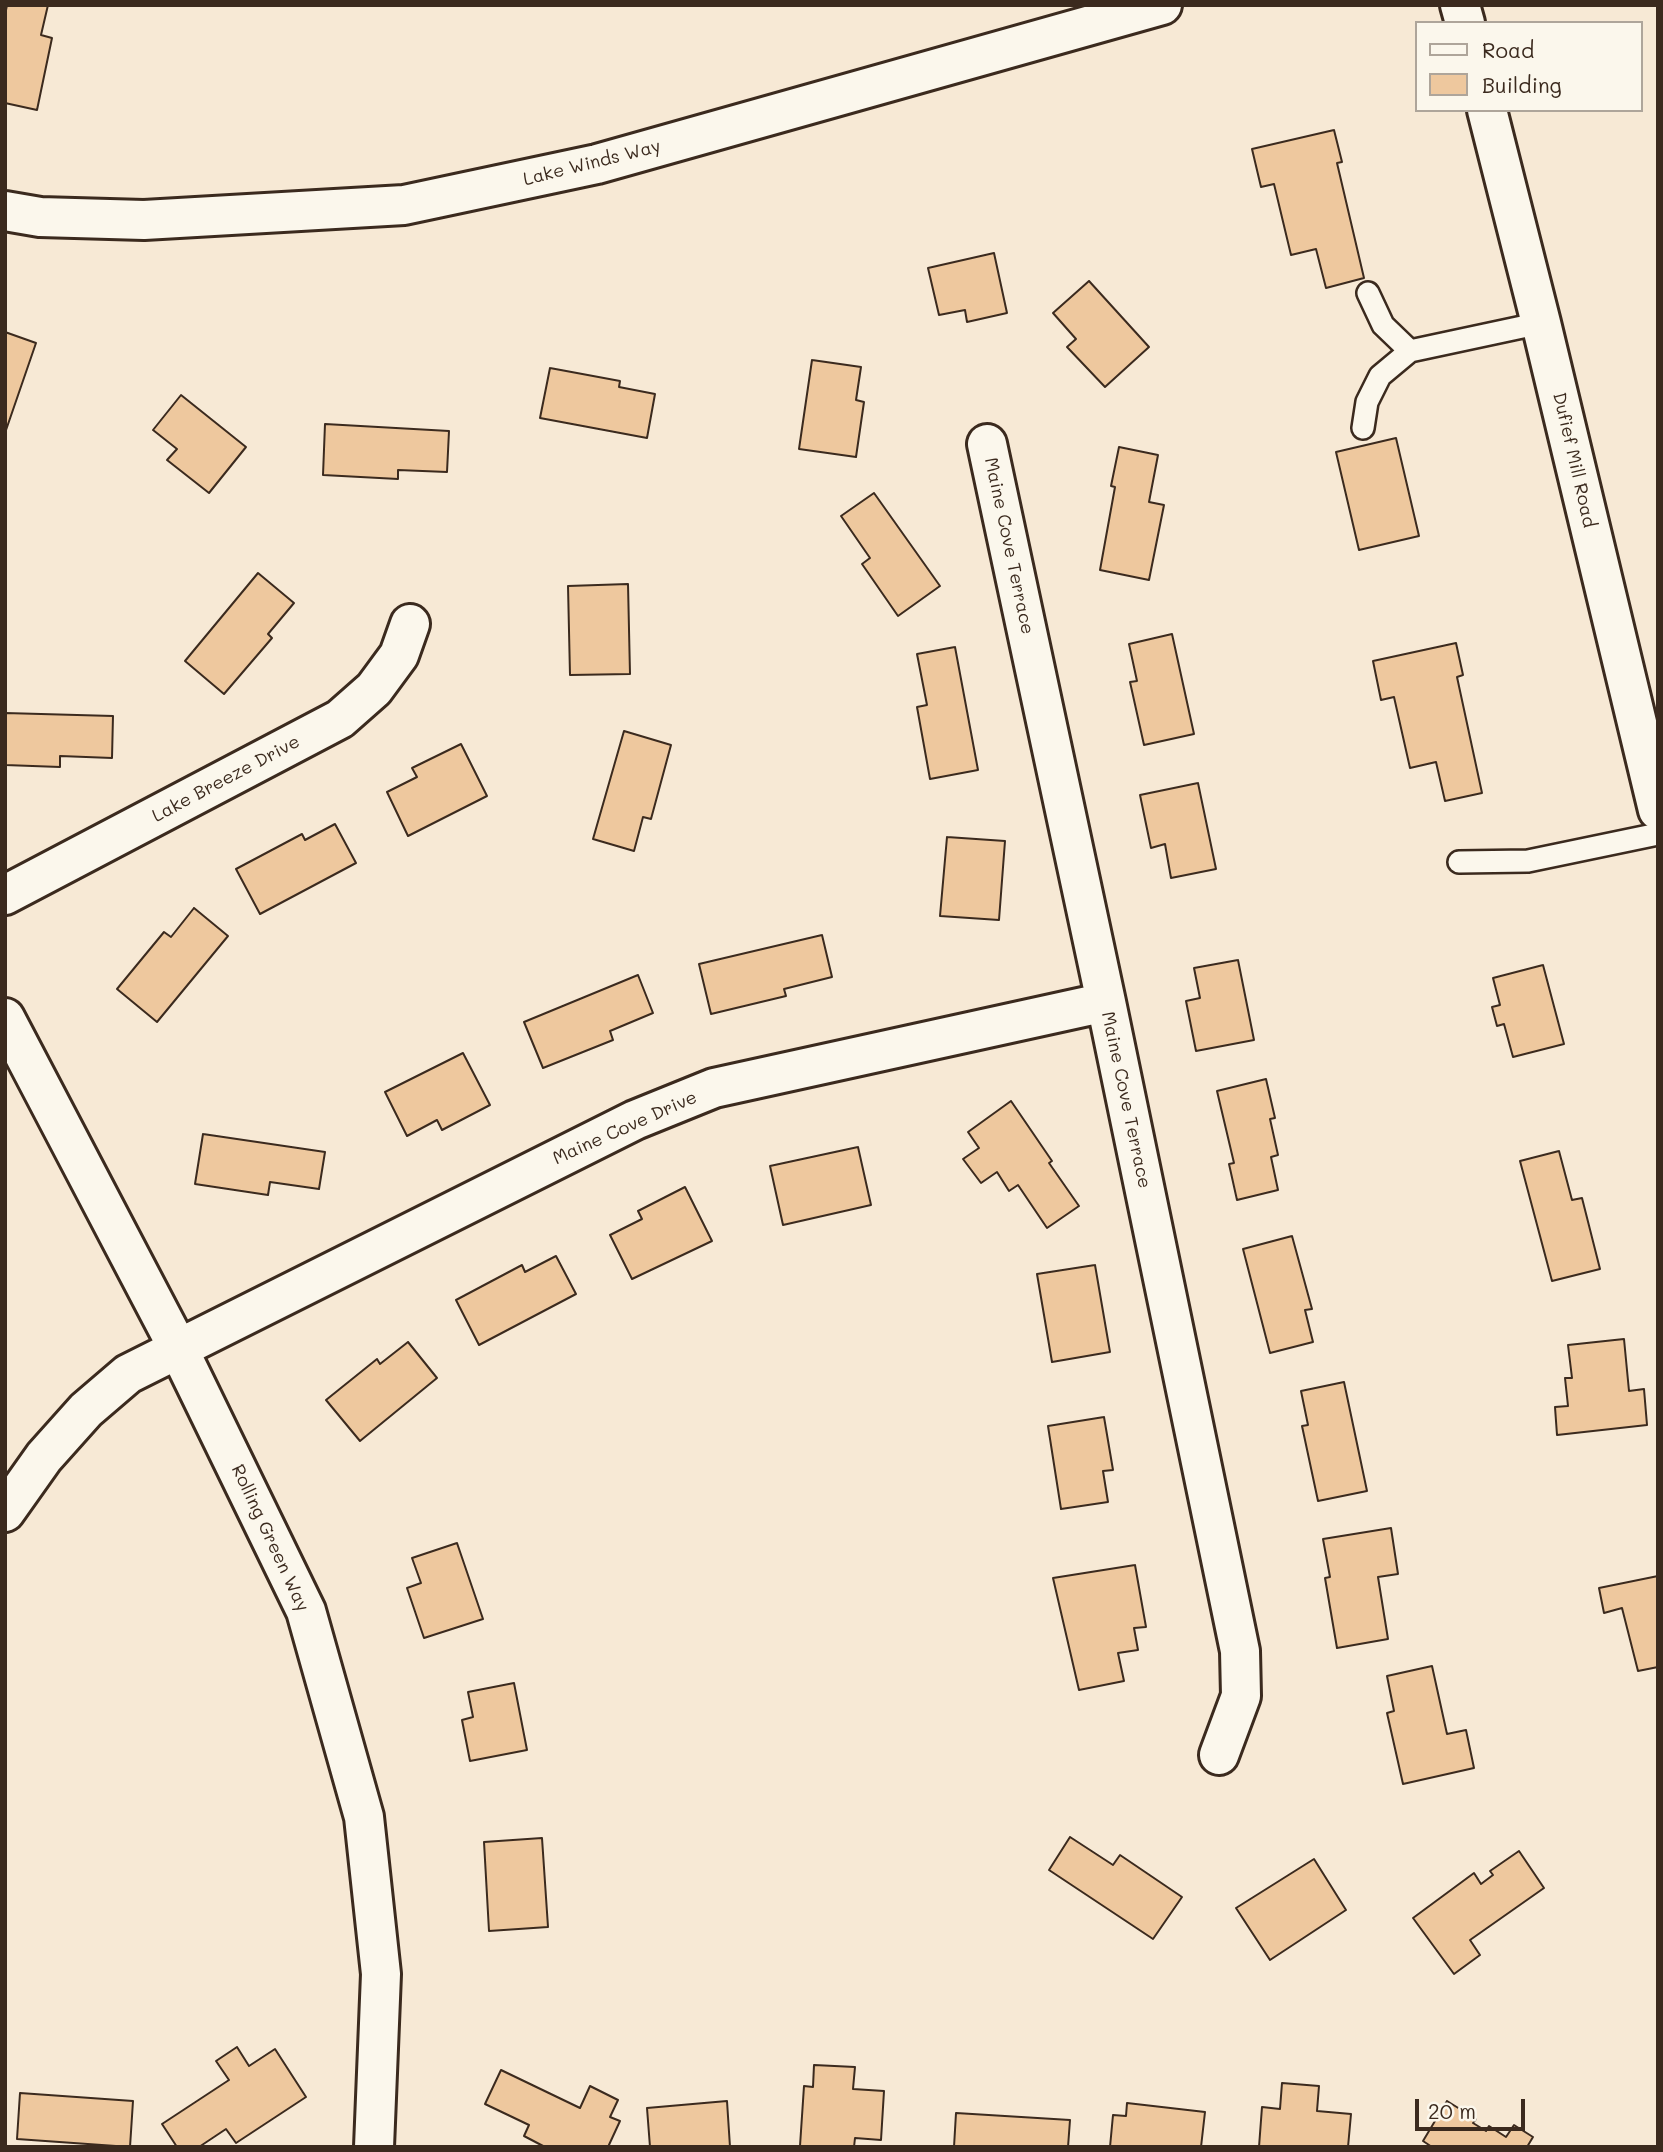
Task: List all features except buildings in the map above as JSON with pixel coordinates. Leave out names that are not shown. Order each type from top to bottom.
[{"type":"street","name":"Lake Winds Way","points":[[5,211],[40,217],[144,220],[404,205],[597,164],[1162,5]]},
{"type":"street","name":"Dufief Mill Road","points":[[1488,112],[1658,810]]},
{"type":"street","name":"Maine Cove Terrace","points":[[987,444],[1241,1651],[1241,1696],[1219,1755]]},
{"type":"street","name":"Lake Breeze Drive","points":[[5,895],[340,719],[374,689],[399,655],[410,624]]},
{"type":"street","name":"Maine Cove Drive","points":[[5,1512],[44,1457],[86,1410],[128,1374],[635,1120],[714,1088],[1106,1002]]},
{"type":"street","name":"Rolling Green Way","points":[[5,1018],[178,1348],[306,1611],[364,1817],[382,1974],[374,2147]]},
{"type":"lane","points":[[1368,293],[1383,325],[1410,351]]},
{"type":"lane","points":[[1363,428],[1367,402],[1380,376],[1410,351],[1541,323]]},
{"type":"lane","points":[[1459,862],[1528,860],[1658,834]]}]
